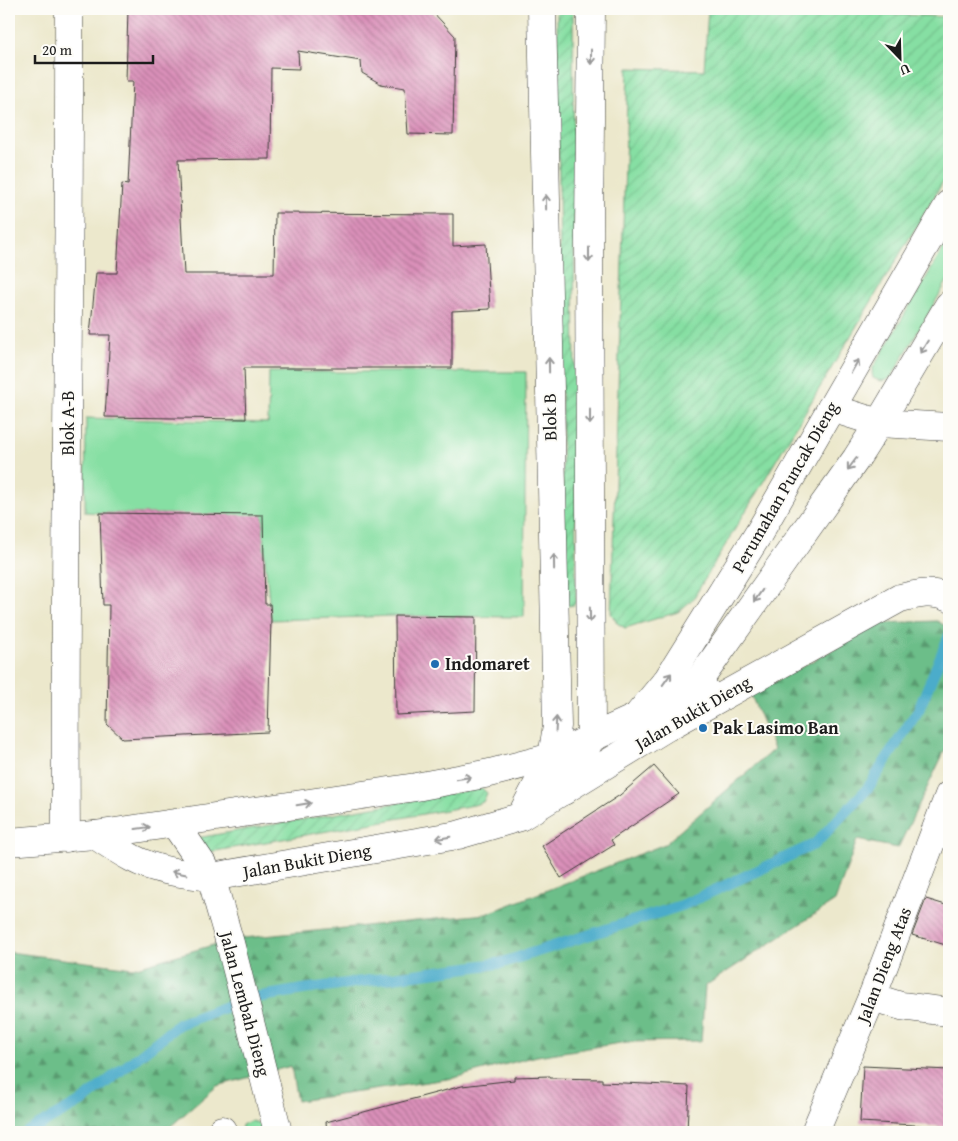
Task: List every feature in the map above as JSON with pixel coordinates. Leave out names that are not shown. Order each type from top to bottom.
[{"type":"street","name":"Blok A-B","points":[[66,838],[65,729],[70,161],[69,9]]},
{"type":"street","name":"Blok B","points":[[520,817],[552,757],[557,726],[542,9]]},
{"type":"street","points":[[564,791],[591,738],[589,232],[591,9]]},
{"type":"street","name":"Perumahan Puncak Dieng","points":[[610,762],[636,718],[668,679],[760,533],[949,204]]},
{"type":"street","name":"Perumahan Puncak Dieng","points":[[667,727],[687,696],[856,459],[949,304]]},
{"type":"street","points":[[831,408],[879,423],[949,427]]},
{"type":"street","points":[[759,676],[900,598],[923,593],[947,597]]},
{"type":"street","name":"Jalan Bukit Dieng","points":[[95,835],[133,858],[156,868],[183,874],[211,877],[458,835],[520,817],[667,727],[759,676]]},
{"type":"street","name":"Jalan Bukit Dieng","points":[[9,842],[95,835],[175,824],[490,774],[552,757],[687,696],[759,676]]},
{"type":"street","name":"Jalan Dieng Atas","points":[[815,1132],[872,997],[949,795]]},
{"type":"street","name":"Jalan Lembah Dieng","points":[[175,824],[211,877],[230,943],[278,1132]]},
{"type":"street","points":[[872,997],[901,1006],[949,1012]]},
{"type":"green space","points":[[560,9],[571,9],[573,13],[576,601],[574,605],[567,606],[564,601],[557,12]]},
{"type":"green space","points":[[708,9],[785,9],[949,17],[949,172],[693,599],[678,612],[625,628],[617,623],[611,613],[628,68],[704,70]]},
{"type":"green space","points":[[949,239],[949,278],[892,376],[883,381],[873,378],[873,368]]},
{"type":"green space","points":[[269,372],[526,372],[524,617],[395,616],[271,620],[264,550],[263,516],[85,512],[86,418],[268,423]]},
{"type":"green space","points":[[937,621],[949,628],[949,742],[898,848],[857,840],[835,901],[705,986],[701,1041],[627,1042],[537,1056],[454,1078],[297,1101],[291,1066],[217,1086],[164,1132],[9,1132],[9,952],[133,968],[234,939],[486,914],[665,844],[774,749],[751,695],[881,623]]},
{"type":"green space","points":[[482,788],[487,793],[483,802],[474,805],[204,853],[197,838]]},
{"type":"green space","points":[[250,1121],[259,1124],[263,1132],[241,1132],[242,1125]]},
{"type":"building","points":[[128,9],[430,9],[455,36],[453,135],[408,134],[405,88],[381,84],[362,73],[361,61],[298,51],[299,69],[271,68],[270,159],[178,160],[184,274],[274,274],[275,213],[453,214],[453,246],[486,244],[490,309],[452,311],[452,368],[244,368],[246,419],[105,417],[110,335],[90,335],[96,273],[117,273],[122,184],[128,185],[133,81],[126,81]]},
{"type":"building","points":[[100,513],[263,515],[265,604],[270,604],[271,620],[268,732],[123,739],[107,724],[109,605],[103,605]]},
{"type":"building","name":"Indomaret","points":[[395,616],[476,617],[475,711],[396,715]]},
{"type":"building","points":[[654,766],[679,794],[611,840],[614,845],[561,878],[542,846],[620,795]]},
{"type":"building","points":[[926,899],[949,906],[949,946],[912,935]]},
{"type":"building","points":[[863,1066],[949,1070],[949,1127],[860,1122]]},
{"type":"building","points":[[550,1076],[550,1078],[602,1079],[602,1082],[689,1086],[687,1132],[327,1132],[326,1122],[462,1086],[514,1080],[514,1077]]},
{"type":"waterway","points":[[27,1132],[84,1100],[179,1024],[247,999],[306,989],[501,963],[683,905],[815,844],[868,788],[919,709],[949,636]]},
{"type":"place","name":"Indomaret","points":[[435,664]]},
{"type":"place","name":"Pak Lasimo Ban","points":[[703,728]]}]
